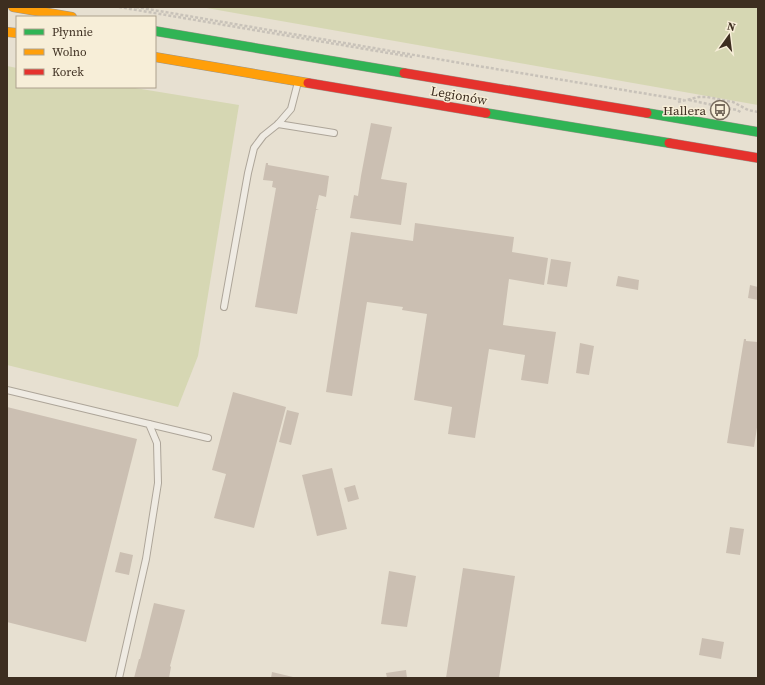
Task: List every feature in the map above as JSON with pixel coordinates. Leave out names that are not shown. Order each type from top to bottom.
[{"type":"street","points":[[13,7],[66,16]]},
{"type":"street","name":"Legionów","points":[[156,31],[758,132]]},
{"type":"street","name":"Legionów","points":[[156,57],[758,158]]},
{"type":"lane","points":[[224,307],[254,148],[263,136],[278,124],[291,109],[298,81]]},
{"type":"lane","points":[[278,124],[334,133]]},
{"type":"lane","points":[[7,390],[208,438]]},
{"type":"lane","points":[[119,678],[146,559],[158,483],[157,443],[148,424]]},
{"type":"path","points":[[119,7],[677,102],[706,97],[733,102],[748,110],[758,112]]},
{"type":"path","points":[[136,7],[686,100],[737,110],[746,115]]},
{"type":"green space","points":[[201,7],[758,7],[758,105]]},
{"type":"green space","points":[[7,66],[16,68],[16,88],[135,88],[239,105],[198,356],[178,407],[7,365]]},
{"type":"building","points":[[371,123],[392,127],[381,179],[407,183],[401,225],[350,218],[354,195],[358,196]]},
{"type":"building","points":[[266,163],[268,163],[268,165],[329,176],[326,197],[319,195],[316,209],[319,210],[316,210],[297,314],[255,307],[276,188],[272,187],[273,181],[263,180]]},
{"type":"building","points":[[415,223],[514,237],[512,252],[548,258],[544,285],[509,279],[503,325],[556,332],[548,384],[521,380],[525,355],[489,349],[475,438],[448,434],[452,407],[414,400],[427,314],[402,310],[403,307],[367,302],[352,396],[326,392],[351,232],[413,241]]},
{"type":"building","points":[[551,259],[571,262],[567,287],[547,284]]},
{"type":"building","points":[[618,276],[639,280],[638,290],[616,286]]},
{"type":"building","points":[[750,285],[758,287],[758,300],[748,298]]},
{"type":"building","points":[[744,339],[746,339],[746,341],[758,342],[758,421],[754,447],[727,443]]},
{"type":"building","points":[[580,343],[594,346],[589,375],[576,373]]},
{"type":"building","points":[[233,392],[286,407],[254,528],[214,518],[226,474],[212,470]]},
{"type":"building","points":[[7,407],[137,439],[86,642],[7,622]]},
{"type":"building","points":[[287,410],[299,413],[291,445],[279,442]]},
{"type":"building","points":[[332,468],[347,529],[317,536],[302,475]]},
{"type":"building","points":[[355,485],[359,499],[348,502],[344,488]]},
{"type":"building","points":[[730,527],[744,529],[740,555],[726,553]]},
{"type":"building","points":[[120,552],[133,555],[129,575],[115,572]]},
{"type":"building","points":[[463,568],[515,576],[499,678],[446,678]]},
{"type":"building","points":[[389,571],[416,576],[407,627],[381,624]]},
{"type":"building","points":[[154,603],[185,610],[170,666],[169,678],[134,678],[140,659]]},
{"type":"building","points":[[702,638],[724,642],[721,659],[699,655]]},
{"type":"building","points":[[406,670],[407,678],[387,678],[386,673]]},
{"type":"building","points":[[272,672],[293,677],[293,678],[271,678]]},
{"type":"traffic: fast","points":[[156,31],[404,73]]},
{"type":"traffic: fast","points":[[486,113],[669,143]]},
{"type":"traffic: fast","points":[[647,113],[758,132]]},
{"type":"traffic: slow","points":[[13,7],[66,16]]},
{"type":"traffic: slow","points":[[7,32],[16,33]]},
{"type":"traffic: slow","points":[[156,57],[308,83]]},
{"type":"traffic: jam","points":[[404,73],[647,113]]},
{"type":"traffic: jam","points":[[308,83],[486,113]]},
{"type":"traffic: jam","points":[[669,143],[758,158]]},
{"type":"place","name":"Hallera","points":[[720,110]]}]
